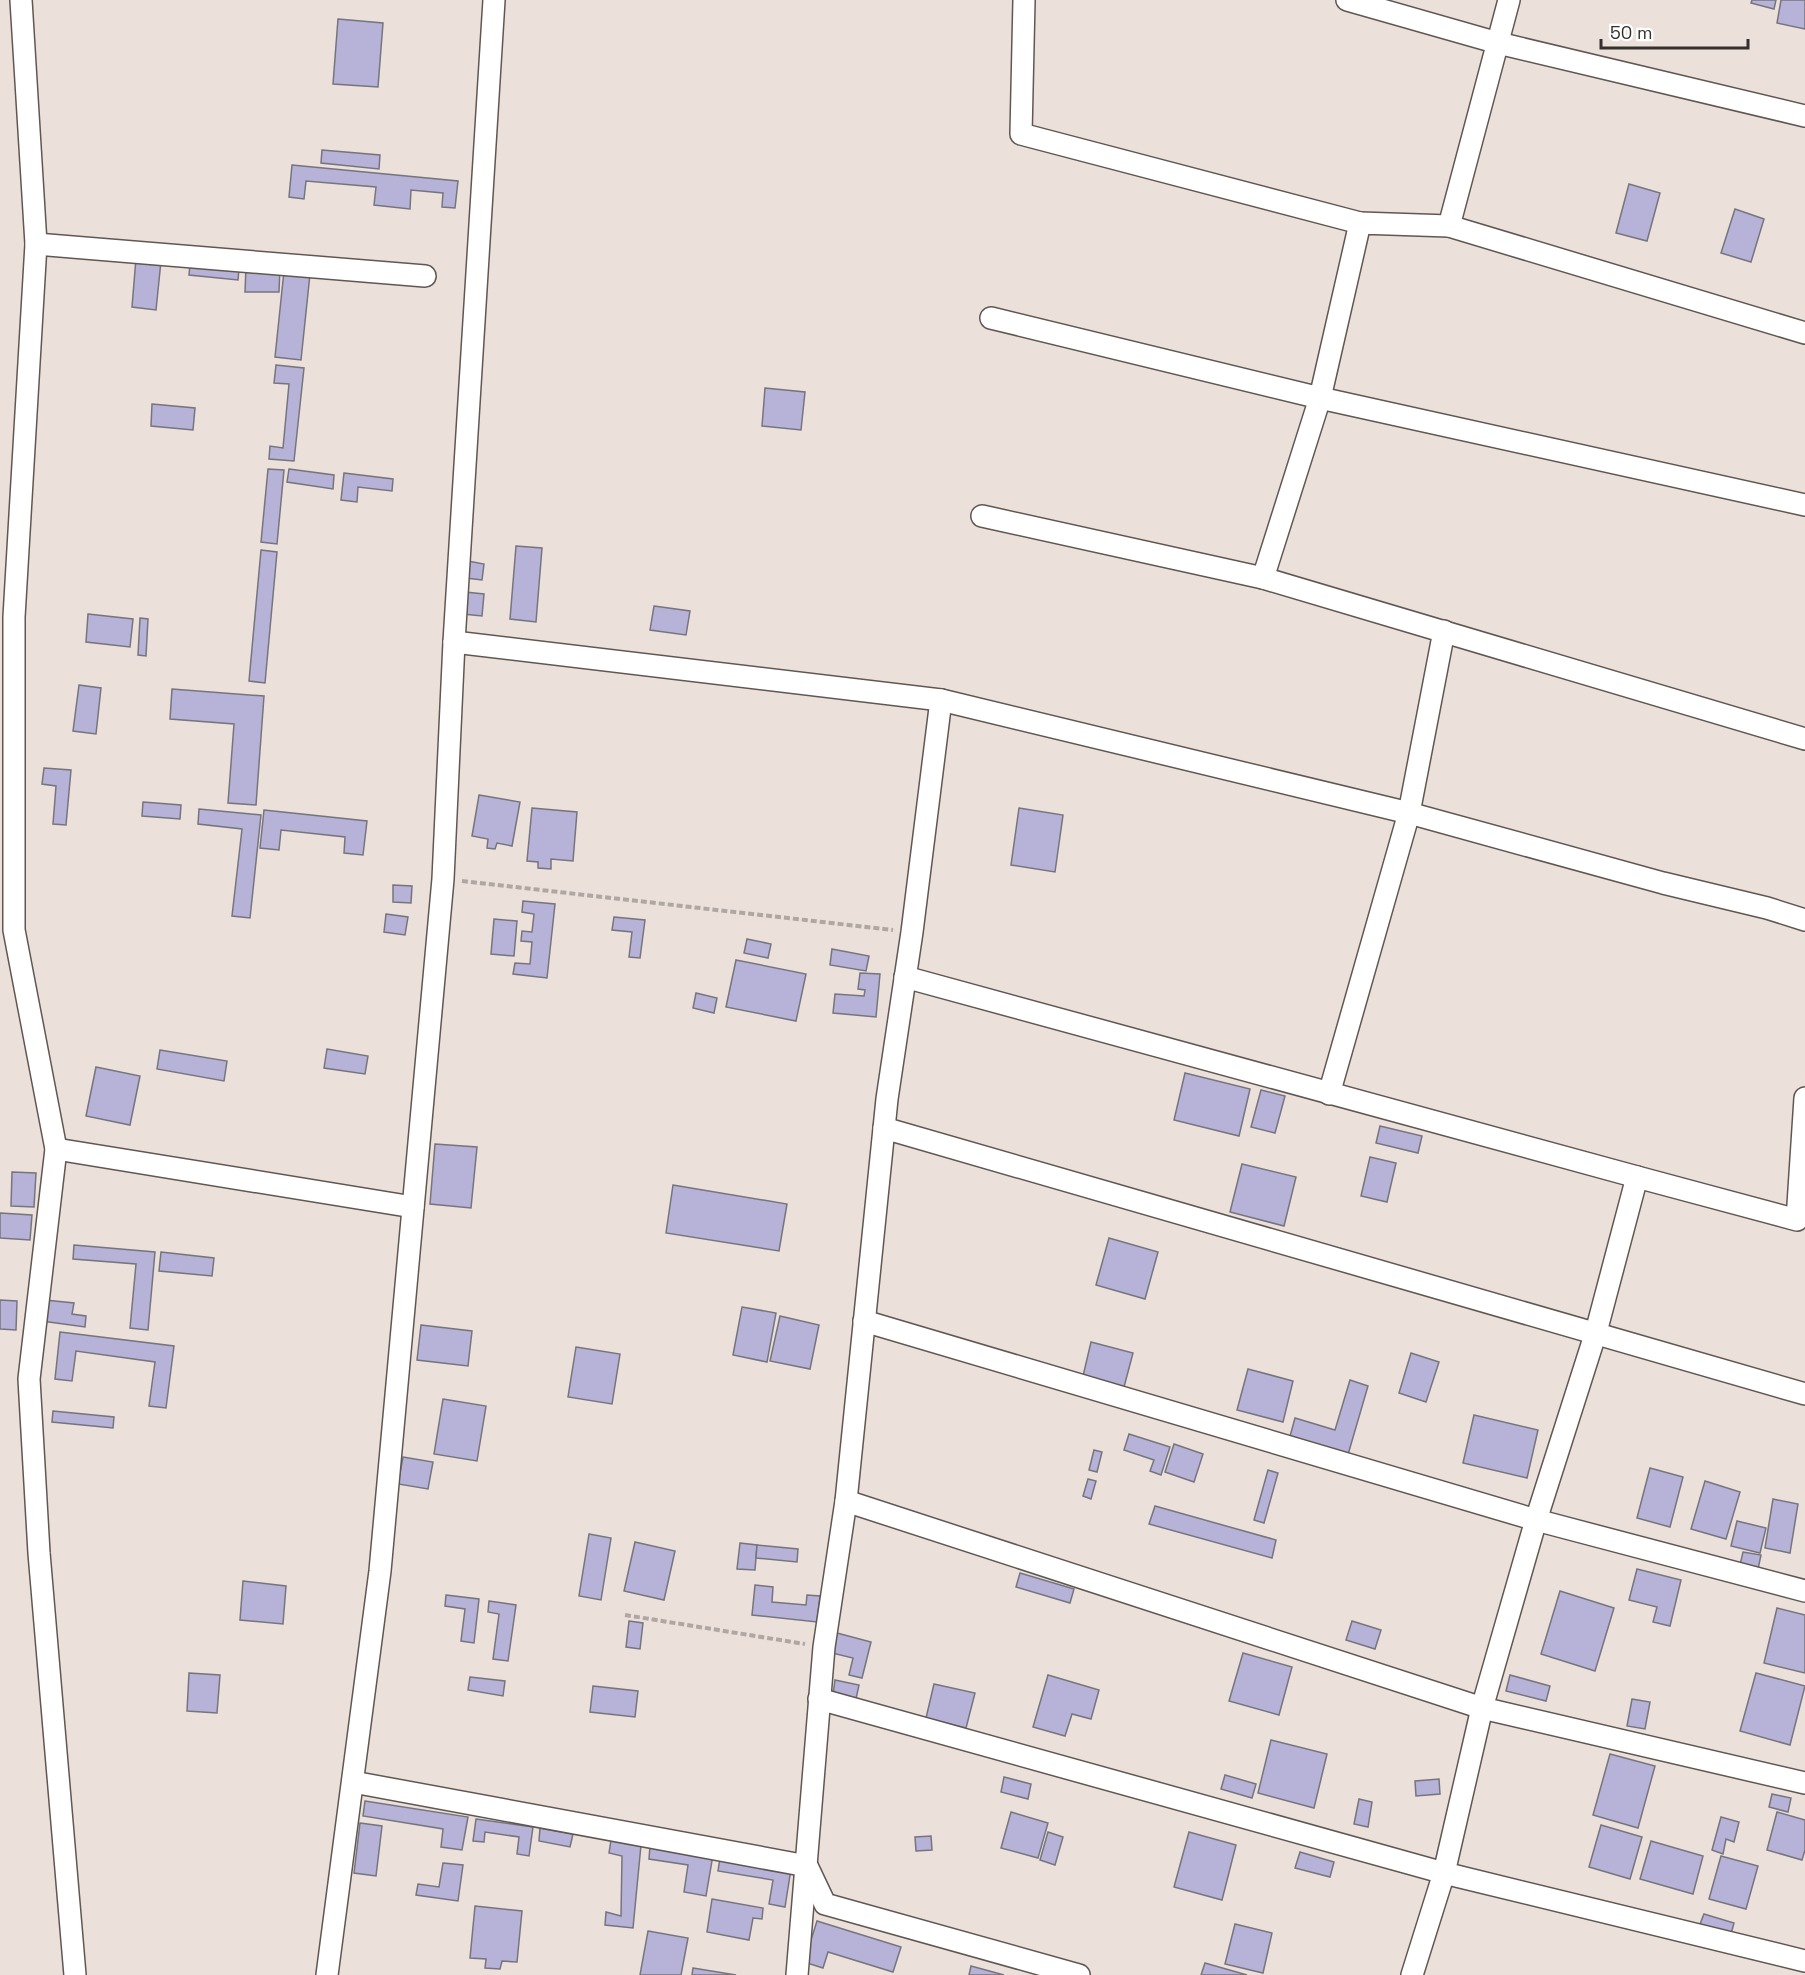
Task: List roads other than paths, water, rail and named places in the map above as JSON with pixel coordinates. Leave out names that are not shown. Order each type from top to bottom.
[{"type":"street","points":[[21,0],[36,244],[14,617],[7,691],[14,930],[56,1149],[29,1379],[39,1553],[75,1975]]},
{"type":"street","points":[[327,1975],[380,1571],[444,879],[454,642],[494,0]]},
{"type":"street","points":[[1024,0],[1021,134],[1360,223],[1449,226],[1805,333]]},
{"type":"street","points":[[1347,0],[1498,43],[1805,116]]},
{"type":"street","points":[[1449,226],[1509,0]]},
{"type":"street","points":[[1263,578],[1320,398],[1360,223]]},
{"type":"street","points":[[36,244],[425,276]]},
{"type":"street","points":[[991,318],[1320,398],[1805,506]]},
{"type":"street","points":[[982,516],[1263,578],[1805,739]]},
{"type":"street","points":[[1329,1094],[1409,813],[1444,632]]},
{"type":"street","points":[[454,642],[941,700],[1409,813],[1805,920]]},
{"type":"street","points":[[797,1975],[824,1647],[846,1501],[884,1128],[912,932],[941,700]]},
{"type":"street","points":[[905,977],[1797,1220],[1801,1207],[1805,1098]]},
{"type":"street","points":[[884,1128],[1805,1394]]},
{"type":"street","points":[[56,1149],[413,1208]]},
{"type":"street","points":[[1413,1975],[1444,1873],[1482,1708],[1536,1520],[1596,1332],[1636,1178]]},
{"type":"street","points":[[864,1320],[1536,1520],[1805,1591]]},
{"type":"street","points":[[846,1501],[1482,1708],[1805,1784]]},
{"type":"street","points":[[819,1699],[1444,1873],[1805,1961]]},
{"type":"street","points":[[352,1782],[807,1866]]},
{"type":"street","points":[[807,1866],[825,1904],[1079,1975]]}]
